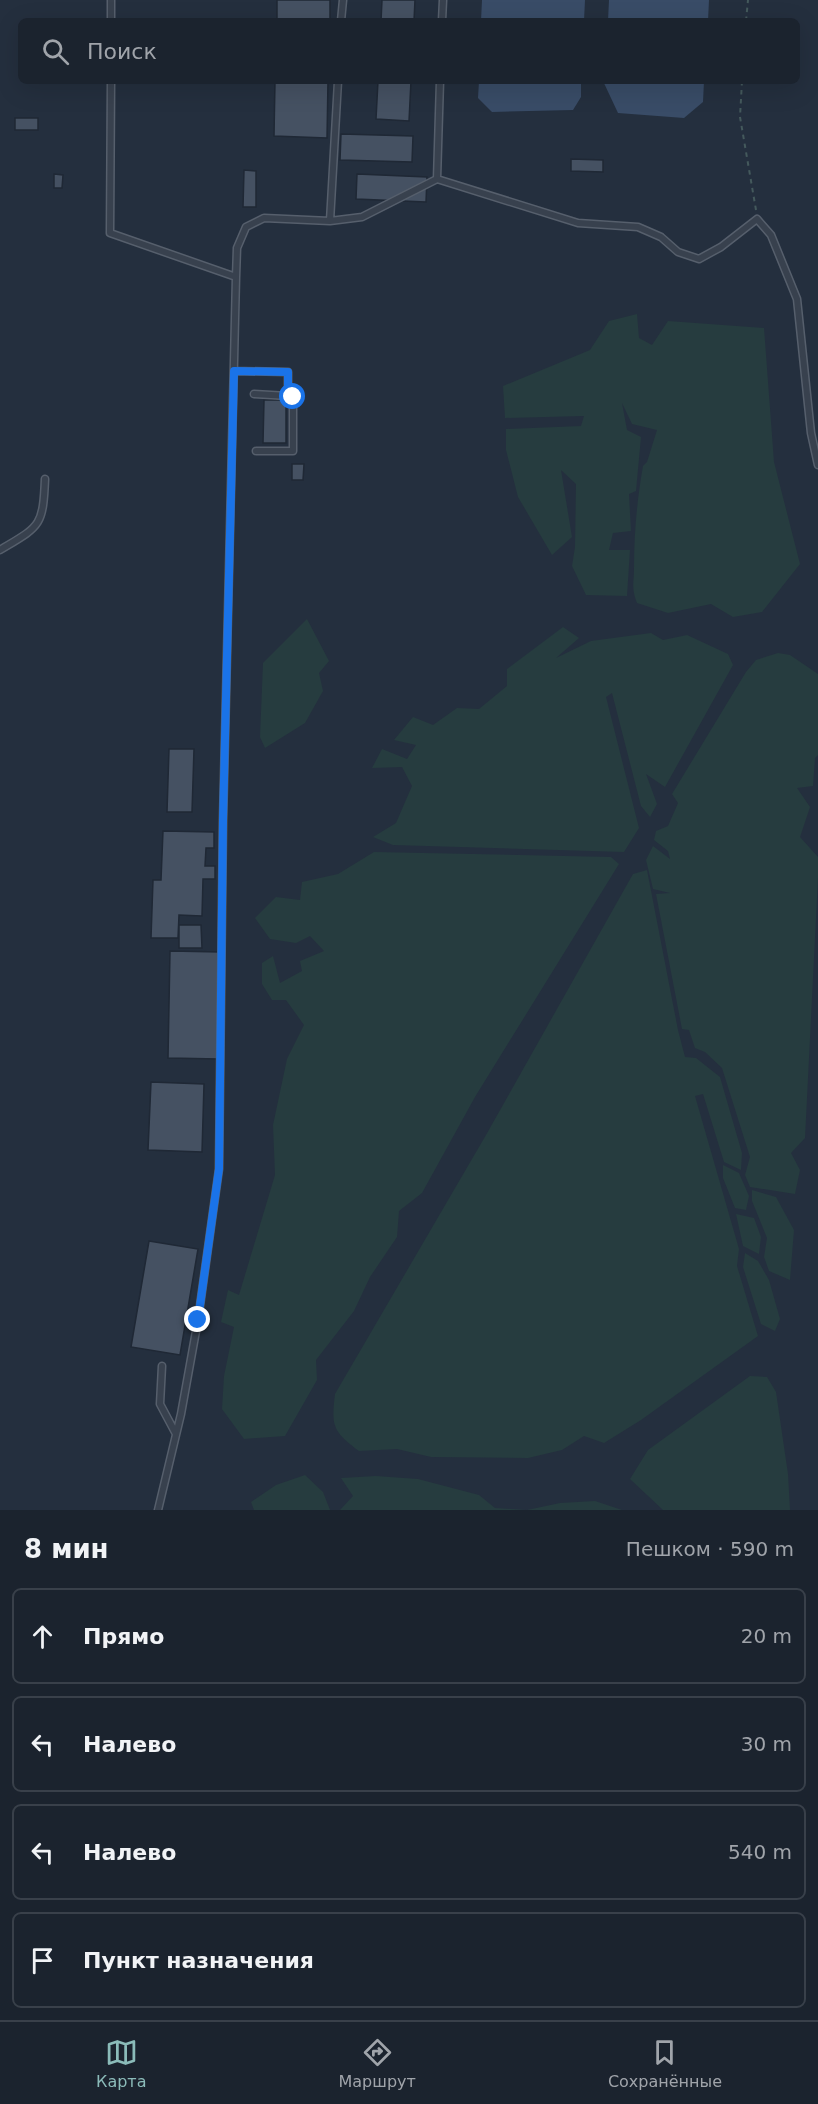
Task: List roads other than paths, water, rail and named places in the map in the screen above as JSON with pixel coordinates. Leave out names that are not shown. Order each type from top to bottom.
[{"type":"lane","points":[[111,0],[111,18]]},
{"type":"lane","points":[[341,18],[342,0]]},
{"type":"lane","points":[[442,18],[443,0]]},
{"type":"lane","points":[[111,84],[110,233],[236,277]]},
{"type":"lane","points":[[330,221],[338,84]]},
{"type":"lane","points":[[436,179],[440,84]]},
{"type":"lane","points":[[158,1510],[176,1434],[198,1320],[219,1169],[223,820],[236,277],[237,248],[246,227],[264,218],[330,221],[362,217],[436,179],[578,223],[638,226],[661,237],[678,252],[699,259],[721,247],[758,219],[771,235],[797,299],[811,433],[818,465]]},
{"type":"lane","points":[[234,371],[288,372],[288,396]]},
{"type":"lane","points":[[254,394],[293,397],[293,451],[256,451]]},
{"type":"lane","points":[[0,550],[23,536],[38,523],[44,509],[45,479]]},
{"type":"lane","points":[[162,1366],[160,1404],[176,1434]]},
{"type":"water","points":[[482,0],[585,0],[584,18],[481,18]]},
{"type":"water","points":[[609,0],[709,0],[708,18],[608,18]]},
{"type":"water","points":[[479,84],[581,84],[581,97],[573,110],[492,112],[478,98]]},
{"type":"water","points":[[604,84],[704,84],[703,102],[684,118],[618,113]]}]
